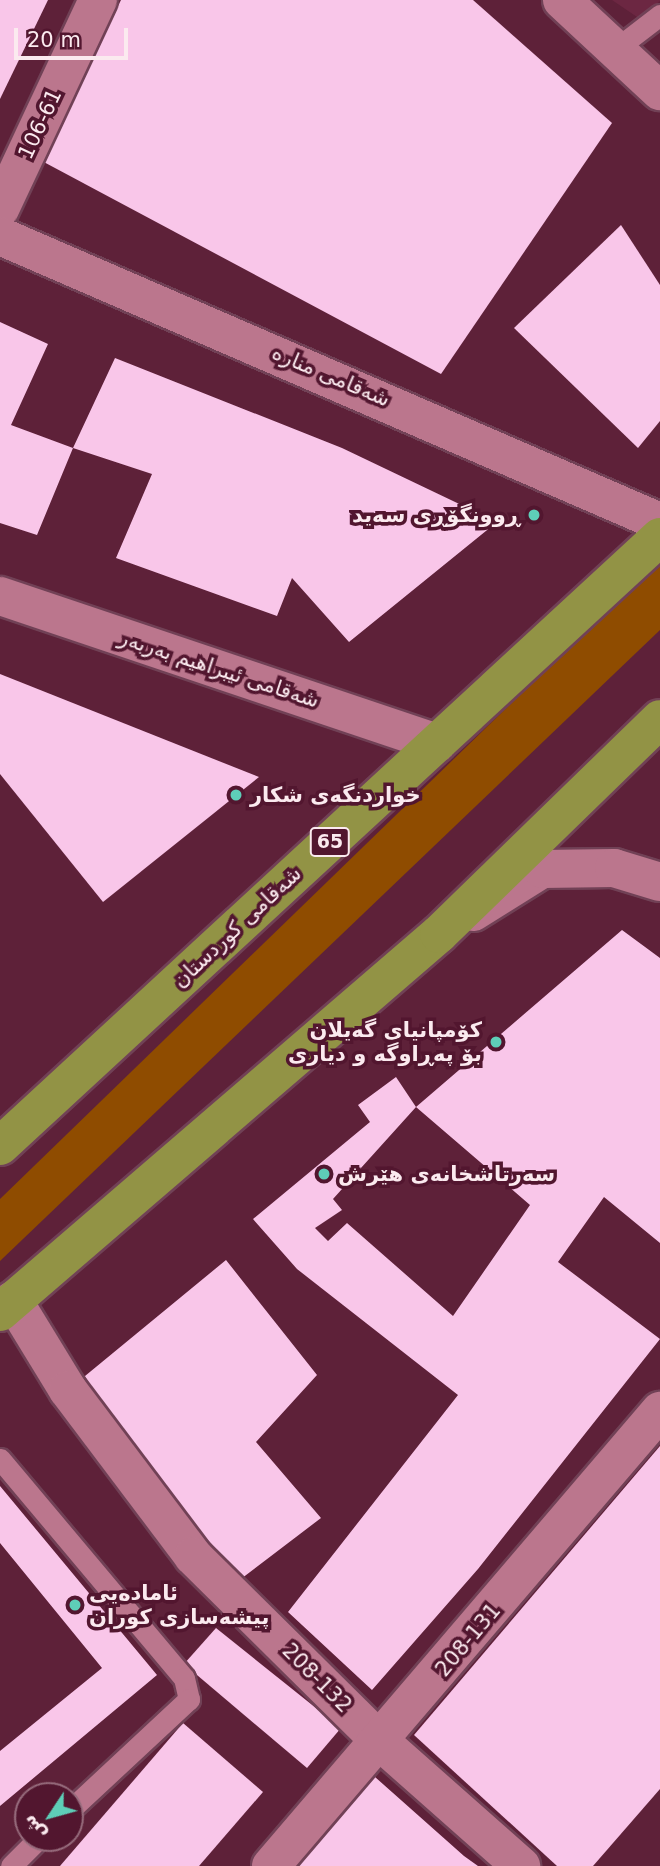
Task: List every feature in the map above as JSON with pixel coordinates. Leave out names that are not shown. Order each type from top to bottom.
[{"type":"highway","name":"شەقامی کوردستان","points":[[0,1146],[660,537]]},
{"type":"highway","points":[[4,1307],[439,934],[660,719]]},
{"type":"street","name":"106-61","points":[[0,209],[98,0]]},
{"type":"street","points":[[562,0],[617,48],[660,91]]},
{"type":"street","name":"شەقامی منارە","points":[[0,236],[660,522]]},
{"type":"street","name":"شەقامی ئیبراهیم بەربەر","points":[[0,596],[437,743]]},
{"type":"street","points":[[439,934],[542,869],[614,869],[660,881]]},
{"type":"street","name":"208-132","points":[[4,1307],[193,1556],[382,1743],[521,1866]]},
{"type":"street","name":"208-131","points":[[271,1866],[382,1743],[660,1411]]},
{"type":"lane","points":[[617,48],[660,15]]},
{"type":"lane","points":[[0,1459],[184,1678],[189,1699],[84,1797]]},
{"type":"lane","points":[[11,1866],[25,1852]]},
{"type":"shaded area","points":[[612,0],[660,0],[660,1],[640,19]]},
{"type":"shaded area","points":[[660,559],[660,630],[0,1261],[0,1199]]},
{"type":"building","points":[[0,0],[48,0],[0,99]]},
{"type":"building","points":[[121,0],[473,0],[612,123],[441,374],[40,160]]},
{"type":"building","points":[[621,225],[660,285],[660,421],[638,448],[514,328]]},
{"type":"building","points":[[0,322],[48,344],[11,425],[73,448],[37,535],[0,523]]},
{"type":"building","points":[[115,358],[342,448],[497,522],[349,642],[292,578],[277,616],[116,558],[152,474],[73,448]]},
{"type":"building","points":[[0,674],[259,777],[103,902],[0,774]]},
{"type":"building","points":[[622,930],[660,958],[660,1243],[604,1197],[558,1262],[660,1339],[478,1569],[372,1690],[288,1612],[458,1395],[297,1269],[253,1219],[370,1122],[358,1105],[396,1077],[416,1107]],"holes":[[[416,1107],[530,1205],[453,1316],[347,1223],[328,1241],[315,1228],[342,1210],[333,1199]]]},
{"type":"building","points":[[226,1260],[317,1375],[256,1442],[321,1518],[229,1588],[68,1390]]},
{"type":"building","points":[[660,1446],[660,1789],[593,1866],[557,1866],[414,1735]]},
{"type":"building","name":"ئامادەیی پیشەسازی کوران","points":[[0,1486],[157,1675],[29,1782],[14,1782],[14,1794],[0,1806],[0,1751],[102,1668],[0,1543]]},
{"type":"building","points":[[216,1628],[341,1728],[307,1768],[184,1664]]},
{"type":"building","points":[[183,1723],[263,1792],[199,1866],[60,1866],[72,1852],[84,1852],[84,1838]]},
{"type":"building","points":[[366,1769],[464,1856],[478,1866],[286,1866]]},
{"type":"place","name":"ڕوونگۆڕی سەید","points":[[534,515]]},
{"type":"place","name":"خواردنگەی شکار","points":[[236,795]]},
{"type":"place","name":"کۆمپانیای گەیلان بۆ پەڕاوگە و دیاری","points":[[496,1042]]},
{"type":"place","name":"سەرتاشخانەی هێرش","points":[[324,1174]]},
{"type":"place","name":"ئامادەیی پیشەسازی کوران","points":[[75,1605]]}]
